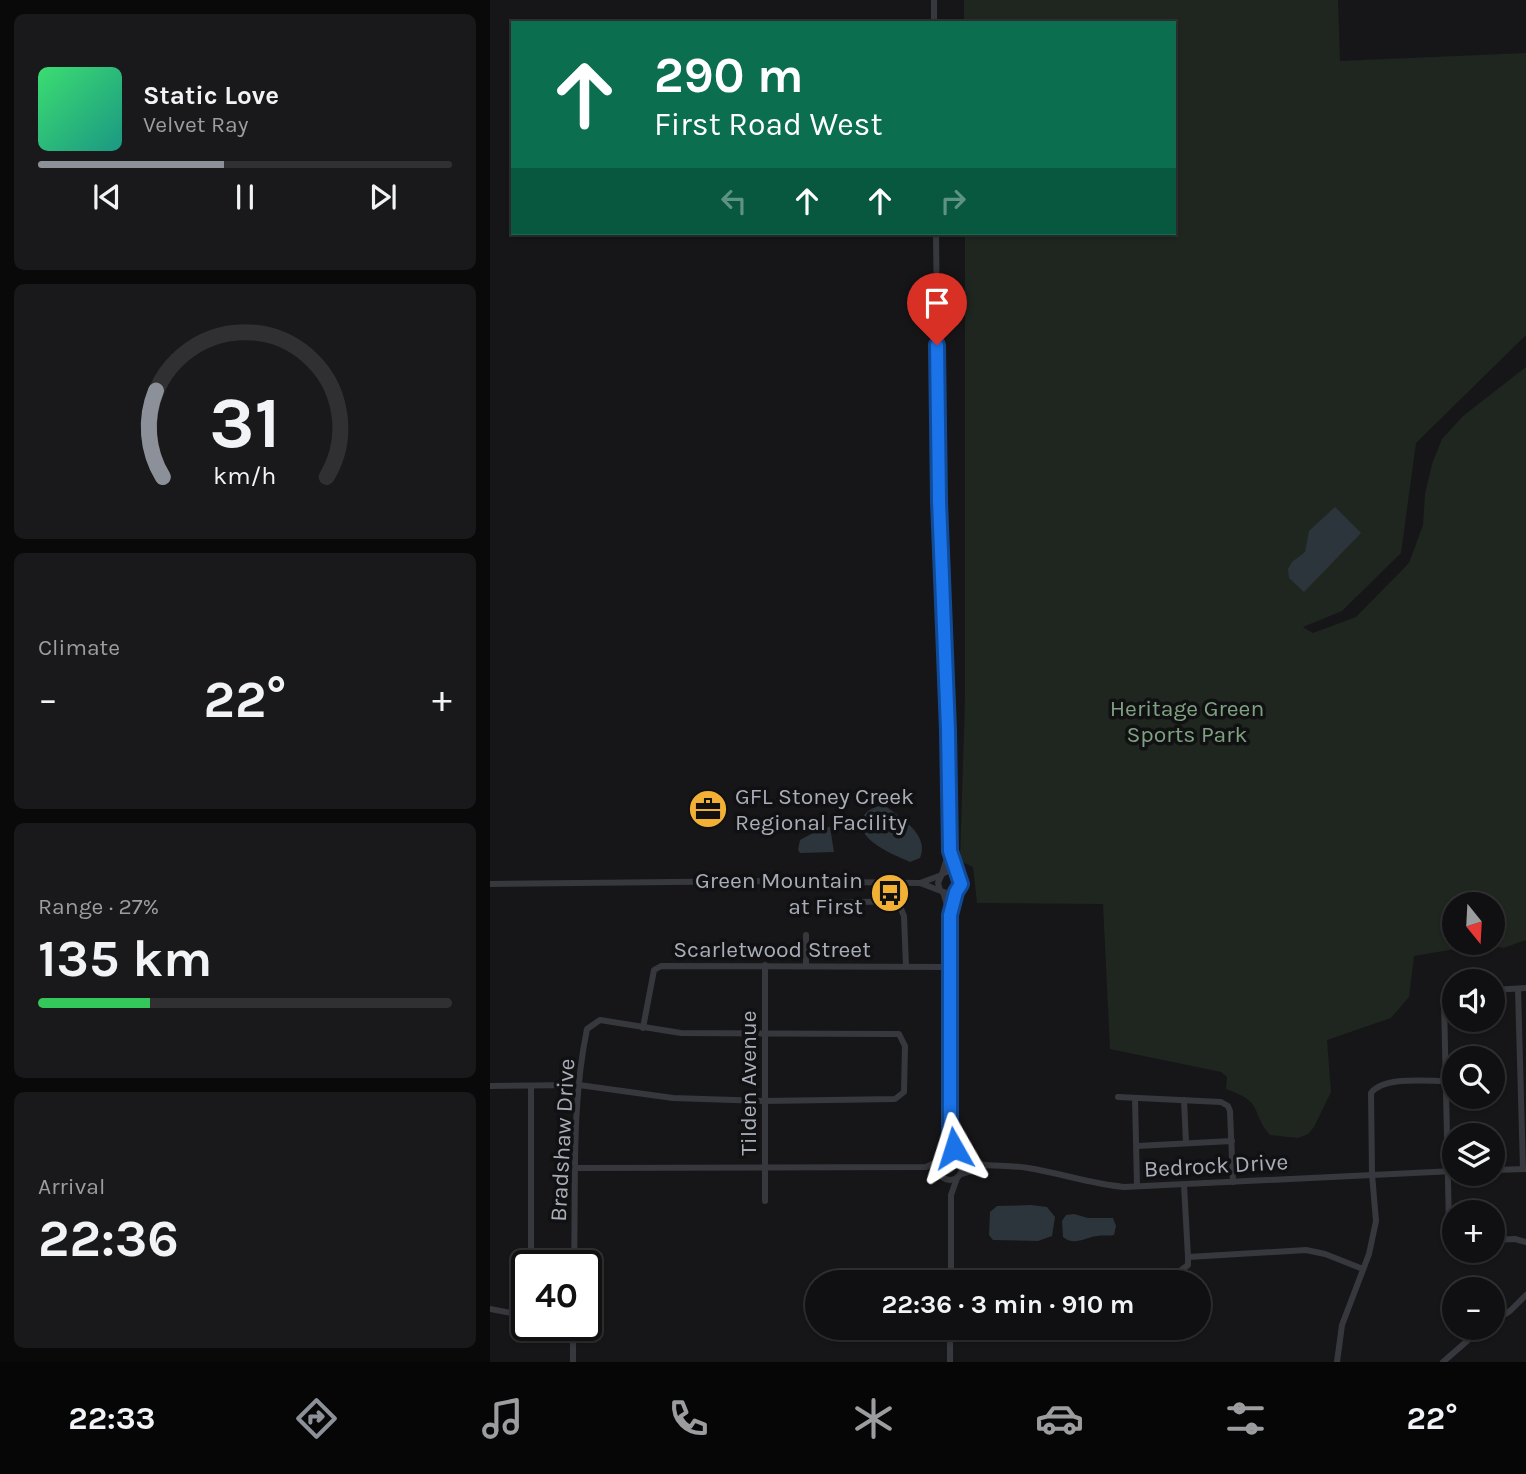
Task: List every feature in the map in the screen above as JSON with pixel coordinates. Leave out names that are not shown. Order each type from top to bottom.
[{"type":"street","points":[[934,0],[934,21]]},
{"type":"street","points":[[936,235],[939,501],[950,851],[961,884],[950,915],[950,1137],[943,1159],[942,1175],[951,1195]]},
{"type":"street","points":[[950,851],[938,883],[950,915]]},
{"type":"street","points":[[920,883],[948,871],[958,874]]},
{"type":"street","points":[[490,884],[770,881],[920,883],[949,894],[956,892]]},
{"type":"street","points":[[828,909],[835,903],[891,901],[899,904],[904,916],[906,966]]},
{"type":"street","points":[[806,935],[806,966]]},
{"type":"street","name":"Tilden Avenue","points":[[765,965],[765,1202]]},
{"type":"street","name":"Scarletwood Street","points":[[643,1028],[654,970],[661,966],[950,967]]},
{"type":"street","points":[[1505,990],[1526,988]]},
{"type":"street","points":[[1505,1170],[1525,1169],[1518,989]]},
{"type":"street","name":"Bradshaw Drive","points":[[574,1250],[579,1085],[587,1028],[600,1020],[681,1033],[899,1034],[905,1046],[904,1092],[895,1099],[764,1101]]},
{"type":"street","points":[[1337,1362],[1342,1325],[1374,1236],[1376,1221],[1370,1103],[1374,1089],[1388,1083],[1442,1081]]},
{"type":"street","points":[[490,1087],[579,1085],[673,1098],[764,1101]]},
{"type":"street","points":[[531,1086],[531,1250]]},
{"type":"street","points":[[1118,1097],[1220,1102],[1228,1106],[1233,1182]]},
{"type":"street","points":[[1135,1098],[1137,1186]]},
{"type":"street","points":[[1184,1100],[1186,1143]]},
{"type":"street","points":[[950,1137],[962,1167],[951,1195],[951,1270]]},
{"type":"street","points":[[1137,1146],[1231,1142]]},
{"type":"street","name":"Bedrock Drive","points":[[943,1159],[958,1158],[981,1166],[1011,1165],[1087,1182],[1124,1187],[1442,1171]]},
{"type":"street","points":[[575,1168],[926,1167],[943,1159]]},
{"type":"street","name":"Bedrock Drive","points":[[958,1176],[981,1166]]},
{"type":"street","points":[[926,1167],[942,1175],[958,1176]]},
{"type":"street","points":[[1179,1270],[1188,1265],[1184,1185]]},
{"type":"street","points":[[1505,1239],[1526,1242]]},
{"type":"street","points":[[1188,1257],[1306,1250],[1325,1254],[1363,1269]]},
{"type":"street","points":[[1505,1314],[1526,1295]]},
{"type":"street","points":[[490,1301],[490,1309],[511,1313]]},
{"type":"street","points":[[950,1340],[950,1362]]},
{"type":"street","points":[[1443,1362],[1468,1340]]},
{"type":"street","points":[[573,1341],[573,1362]]},
{"type":"green space","name":"Heritage Green Sports Park","points":[[964,0],[1338,0],[1340,61],[1526,53],[1526,335],[1416,443],[1401,553],[1342,611],[1303,627],[1313,633],[1356,617],[1409,563],[1423,525],[1425,494],[1432,464],[1442,439],[1463,416],[1526,367],[1526,940],[1505,947],[1505,892],[1442,892],[1442,951],[1414,956],[1409,997],[1391,1018],[1327,1040],[1331,1092],[1308,1134],[1298,1138],[1270,1135],[1252,1103],[1226,1089],[1227,1077],[1221,1072],[1110,1049],[1103,904],[977,903],[973,867],[960,861],[965,698],[965,235],[1176,235],[1176,21],[964,21]]},
{"type":"shaded area","points":[[1335,507],[1361,533],[1304,592],[1289,578],[1288,569],[1292,562],[1305,552],[1309,531]]},
{"type":"shaded area","points":[[884,805],[905,821],[917,835],[921,842],[920,858],[910,862],[878,846],[865,834],[862,828],[863,817],[870,810]]},
{"type":"shaded area","points":[[824,827],[830,827],[834,852],[800,853],[800,840]]},
{"type":"shaded area","points":[[997,1206],[1047,1207],[1055,1217],[1052,1236],[1038,1241],[993,1240],[989,1235],[990,1212]]},
{"type":"shaded area","points":[[1066,1215],[1088,1218],[1113,1218],[1116,1226],[1114,1235],[1067,1240],[1063,1237],[1062,1221]]},
{"type":"place","name":"GFL Stoney Creek Regional Facility","points":[[708,809]]},
{"type":"place","name":"Green Mountain at First","points":[[890,893]]},
{"type":"route","points":[[937,345],[950,851],[961,880],[950,915],[950,1137],[954,1148]]}]
